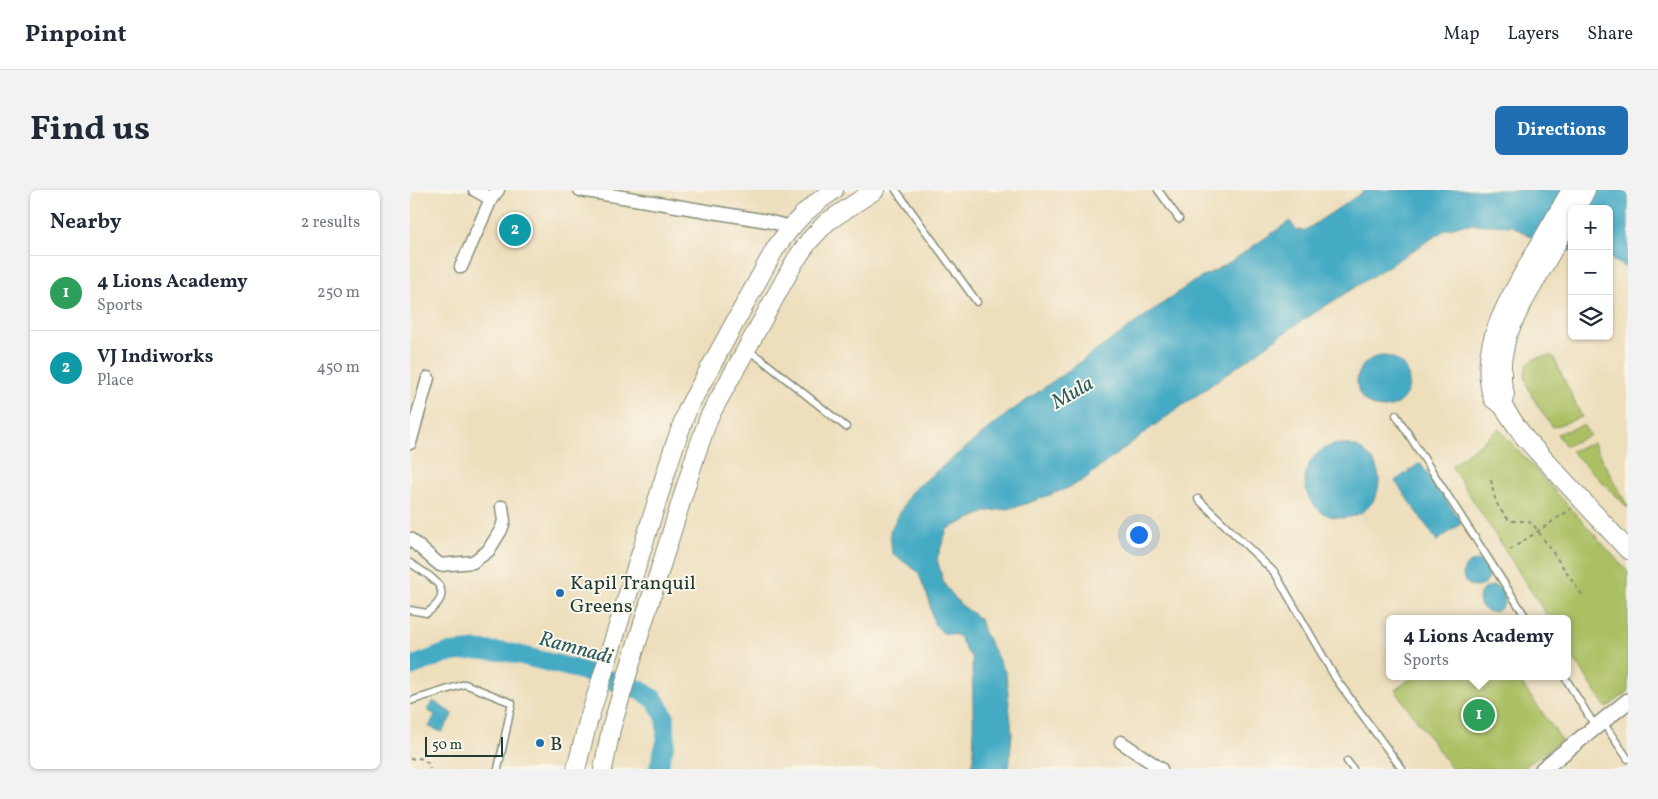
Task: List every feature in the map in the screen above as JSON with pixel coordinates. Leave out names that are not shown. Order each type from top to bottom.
[{"type":"main road","points":[[576,769],[588,722],[673,450],[688,408],[775,249],[791,226],[813,204],[834,190]]},
{"type":"main road","points":[[603,769],[612,729],[636,646],[709,417],[795,262],[809,241],[828,222],[875,190]]},
{"type":"main road","points":[[1514,305],[1570,190]]},
{"type":"main road","points":[[1578,205],[1586,190]]},
{"type":"main road","points":[[1568,222],[1514,305],[1494,331],[1488,360],[1491,394],[1492,399],[1502,405],[1524,437],[1628,550]]},
{"type":"main road","points":[[791,226],[809,241]]},
{"type":"street","points":[[461,267],[494,194],[475,190]]},
{"type":"street","points":[[580,190],[791,226]]},
{"type":"street","points":[[410,443],[428,378]]},
{"type":"street","points":[[410,539],[440,565],[473,562],[488,551],[501,530],[504,521],[502,507]]},
{"type":"street","points":[[1543,769],[1628,701]]},
{"type":"street","points":[[1121,742],[1161,769]]},
{"type":"lane","points":[[896,190],[977,302]]},
{"type":"lane","points":[[1158,190],[1180,219]]},
{"type":"lane","points":[[746,349],[762,359],[846,427]]},
{"type":"lane","points":[[1396,415],[1524,615]]},
{"type":"lane","points":[[1198,499],[1275,574],[1336,679],[1402,769]]},
{"type":"lane","points":[[410,563],[437,581],[442,588],[441,597],[434,608],[427,613],[410,610]]},
{"type":"lane","points":[[1567,680],[1598,724],[1628,759]]},
{"type":"lane","points":[[410,701],[465,684],[512,703],[498,769]]},
{"type":"lane","points":[[1347,761],[1353,769]]},
{"type":"path","points":[[1491,480],[1494,502],[1510,521],[1528,521],[1533,524],[1583,596]]},
{"type":"path","points":[[1510,550],[1583,501]]},
{"type":"path","points":[[410,759],[420,758],[428,763],[430,769]]},
{"type":"green space","points":[[1553,356],[1582,417],[1553,427],[1528,388],[1525,371],[1528,364],[1536,358]]},
{"type":"green space","points":[[1583,425],[1590,435],[1566,446],[1557,434]]},
{"type":"green space","points":[[1499,429],[1628,572],[1628,692],[1606,708],[1571,654],[1571,615],[1546,615],[1451,466]]},
{"type":"green space","points":[[1593,443],[1628,507],[1628,508],[1571,451]]},
{"type":"green space","points":[[1409,680],[1519,680],[1562,740],[1522,769],[1452,769],[1395,690]]},
{"type":"water","name":"Mula","points":[[1366,190],[1628,190],[1628,269],[1613,260],[1613,205],[1568,205],[1568,250],[1538,241],[1512,226],[1463,224],[1445,230],[1297,324],[1155,425],[1083,480],[1068,488],[1025,504],[1007,509],[988,511],[947,529],[937,559],[944,584],[960,604],[980,619],[983,630],[1006,674],[1012,733],[1009,769],[969,769],[974,759],[972,658],[957,635],[943,633],[934,624],[929,600],[918,572],[892,553],[890,531],[911,492],[1007,414],[1193,282],[1230,262],[1290,221],[1296,230],[1304,231]]},
{"type":"water","points":[[1378,356],[1388,356],[1402,363],[1409,377],[1409,387],[1402,401],[1388,408],[1378,408],[1368,404],[1361,397],[1357,387],[1357,377],[1361,367],[1368,360]]},
{"type":"water","points":[[1342,444],[1356,447],[1368,455],[1376,467],[1379,481],[1376,495],[1368,507],[1356,515],[1342,518],[1328,515],[1316,507],[1308,495],[1305,481],[1308,467],[1316,455],[1328,447]]},
{"type":"water","points":[[1420,463],[1462,523],[1437,541],[1395,481]]},
{"type":"water","points":[[1476,561],[1485,565],[1489,574],[1485,583],[1476,587],[1467,583],[1463,574],[1467,565]]},
{"type":"water","points":[[1492,586],[1501,590],[1505,599],[1501,608],[1492,612],[1483,608],[1479,599],[1483,590]]},
{"type":"water","points":[[433,701],[453,714],[442,732],[429,727],[435,715],[427,710]]},
{"type":"waterway","name":"Ramnadi","points":[[410,667],[446,653],[476,650],[507,652],[576,669],[641,690],[655,700],[665,717],[666,741],[658,769]]},
{"type":"place","name":"VJ Indiworks","points":[[515,230]]},
{"type":"place","name":"Kapil Tranquil Greens","points":[[560,593]]},
{"type":"place","name":"4 Lions Academy","points":[[1479,715]]},
{"type":"place","name":"B","points":[[540,743]]}]
